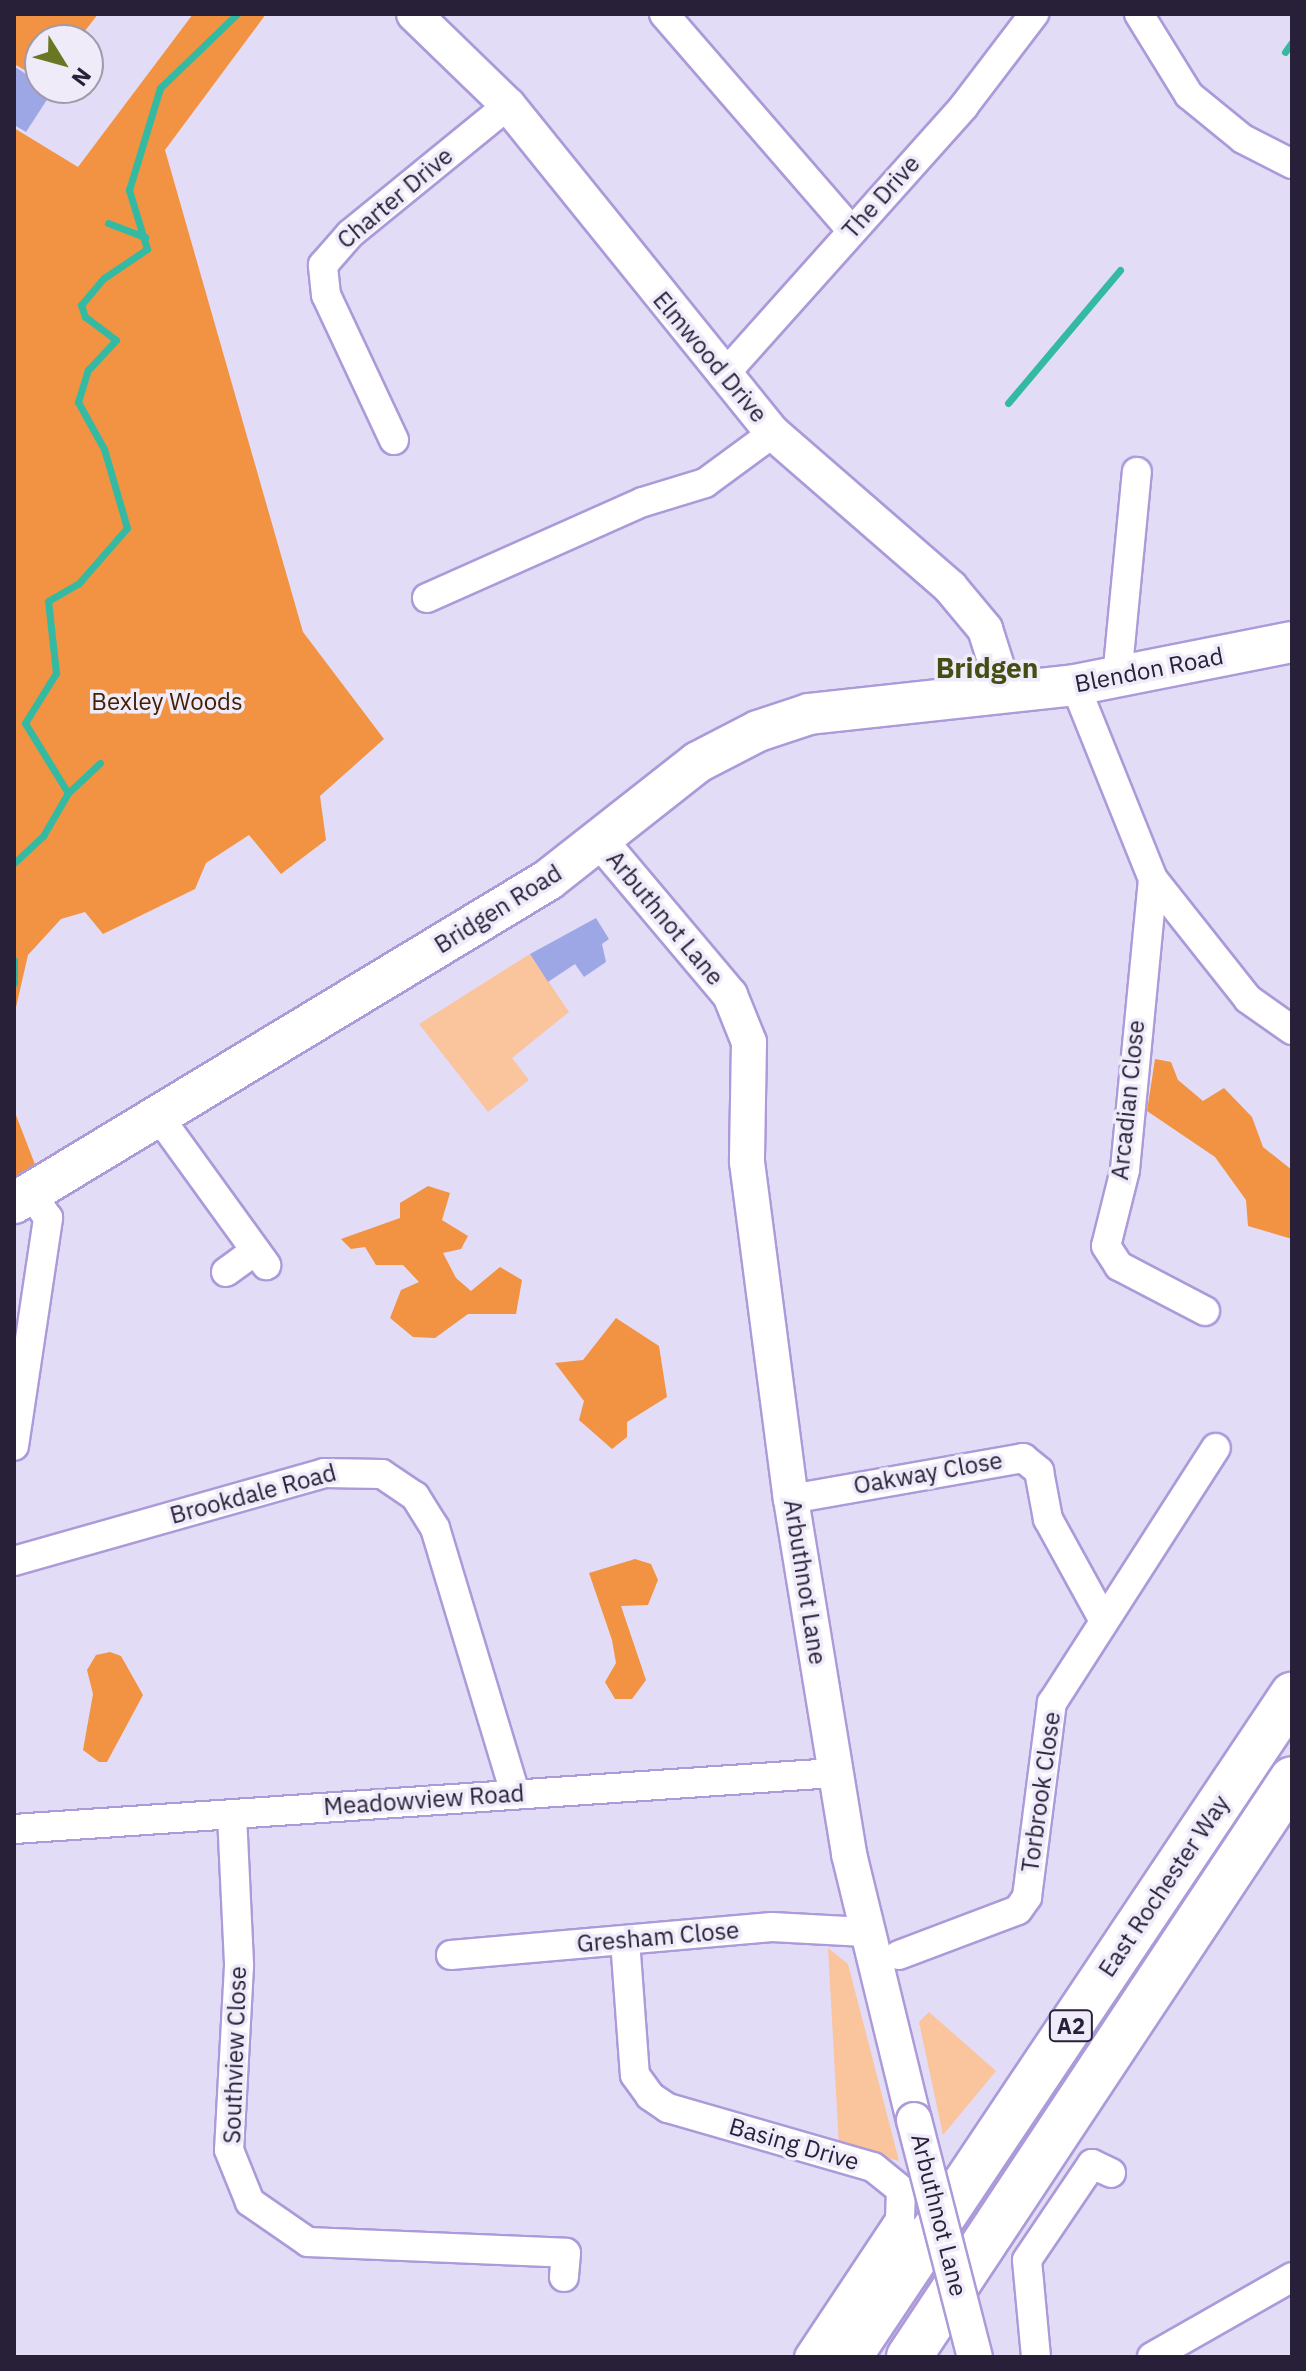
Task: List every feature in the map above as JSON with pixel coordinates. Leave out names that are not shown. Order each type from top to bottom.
[{"type":"highway","name":"East Rochester Way","points":[[849,2357],[1292,1695]]},
{"type":"highway","name":"East Rochester Way","points":[[909,2357],[1292,1779]]},
{"type":"main road","name":"Blendon Road","points":[[1005,692],[1117,678],[1292,642]]},
{"type":"main road","name":"Bridgen Road","points":[[23,1198],[602,843],[698,762],[758,731],[809,714],[1005,692]]},
{"type":"street","name":"Elmwood Drive","points":[[414,14],[508,105],[723,376],[773,433],[950,587],[987,631],[1005,692]]},
{"type":"street","points":[[664,14],[851,230]]},
{"type":"street","name":"The Drive","points":[[723,376],[964,106],[1034,14]]},
{"type":"street","points":[[1139,14],[1189,95],[1243,139],[1292,164]]},
{"type":"street","name":"Charter Drive","points":[[394,440],[326,295],[323,265],[350,234],[508,105]]},
{"type":"street","points":[[427,598],[643,502],[705,483],[773,433]]},
{"type":"street","points":[[1117,678],[1137,472]]},
{"type":"street","points":[[1075,685],[1153,879],[1248,999],[1292,1030]]},
{"type":"street","name":"Arbuthnot Lane","points":[[602,843],[730,995],[749,1042],[747,1162],[791,1499],[834,1773],[865,1932],[975,2357]]},
{"type":"street","name":"Arcadian Close","points":[[1153,879],[1125,1170],[1106,1246],[1119,1266],[1205,1311]]},
{"type":"street","points":[[159,1117],[261,1258],[226,1272]]},
{"type":"street","points":[[14,1446],[48,1218],[23,1198]]},
{"type":"street","name":"Torbrook Close","points":[[899,1955],[1018,1910],[1027,1897],[1047,1717],[1104,1621],[1216,1448]]},
{"type":"street","name":"Oakway Close","points":[[791,1499],[1023,1458],[1039,1471],[1048,1519],[1104,1621]]},
{"type":"street","name":"Brookdale Road","points":[[14,1561],[324,1473],[382,1474],[415,1496],[435,1528],[515,1793]]},
{"type":"street","name":"Meadowview Road","points":[[14,1829],[834,1773]]},
{"type":"street","name":"Southview Close","points":[[232,1815],[239,1966],[229,2150],[254,2208],[308,2242],[566,2253]]},
{"type":"street","name":"Gresham Close","points":[[451,1955],[772,1927],[865,1932]]},
{"type":"street","name":"Basing Drive","points":[[625,1940],[635,2075],[650,2096],[668,2108],[873,2167],[901,2190],[900,2220],[809,2357]]},
{"type":"street","points":[[1036,2357],[1027,2260],[1092,2164],[1111,2173]]},
{"type":"street","points":[[1152,2357],[1292,2277]]},
{"type":"shaded area","points":[[530,954],[569,1012],[512,1058],[529,1080],[488,1112],[419,1024]]},
{"type":"shaded area","points":[[828,1948],[848,1964],[899,2161],[839,2146]]},
{"type":"shaded area","points":[[929,2012],[996,2071],[943,2135],[919,2022]]},
{"type":"green space","points":[[14,14],[98,14],[90,24],[24,24],[24,70],[14,64]]},
{"type":"green space","name":"Bexley Woods","points":[[193,14],[266,14],[165,150],[303,632],[384,739],[320,796],[326,840],[281,874],[249,835],[206,863],[195,889],[103,934],[85,912],[61,919],[28,955],[14,1016],[14,128],[78,167]]},
{"type":"green space","points":[[1155,1059],[1171,1062],[1178,1080],[1203,1101],[1224,1088],[1252,1117],[1263,1147],[1292,1170],[1292,1239],[1248,1226],[1246,1200],[1215,1157],[1147,1111]]},
{"type":"green space","points":[[14,1110],[36,1167],[14,1180]]},
{"type":"green space","points":[[428,1186],[450,1193],[442,1220],[468,1236],[461,1249],[443,1253],[456,1278],[471,1291],[500,1267],[522,1280],[516,1314],[468,1314],[435,1338],[413,1337],[390,1318],[401,1290],[419,1282],[403,1265],[376,1265],[365,1247],[351,1249],[341,1239],[400,1218],[400,1203]]},
{"type":"green space","points":[[616,1318],[659,1346],[667,1397],[627,1422],[627,1437],[612,1449],[579,1420],[584,1401],[555,1363],[583,1360]]},
{"type":"green space","points":[[635,1559],[651,1564],[658,1580],[648,1605],[621,1606],[646,1680],[632,1699],[615,1699],[605,1682],[616,1663],[612,1640],[589,1573]]},
{"type":"green space","points":[[110,1652],[121,1656],[143,1695],[107,1762],[99,1762],[83,1750],[93,1694],[87,1670],[96,1655]]},
{"type":"building","points":[[14,66],[24,73],[24,104],[44,104],[26,132],[14,125]]},
{"type":"building","points":[[596,918],[609,939],[602,944],[606,962],[584,977],[575,964],[548,982],[530,954]]},
{"type":"waterway","points":[[14,863],[43,836],[68,793],[25,723],[56,673],[48,601],[79,583],[127,528],[104,449],[78,402],[88,370],[116,340],[85,317],[81,305],[104,278],[147,249],[129,190],[160,88],[237,14]]},
{"type":"waterway","points":[[1285,52],[1292,42]]},
{"type":"waterway","points":[[108,223],[145,237]]},
{"type":"waterway","points":[[1008,403],[1120,270]]},
{"type":"waterway","points":[[68,793],[100,763]]},
{"type":"waterway","points":[[14,960],[14,983]]},
{"type":"district","name":"Bridgen","points":[[987,668]]}]
